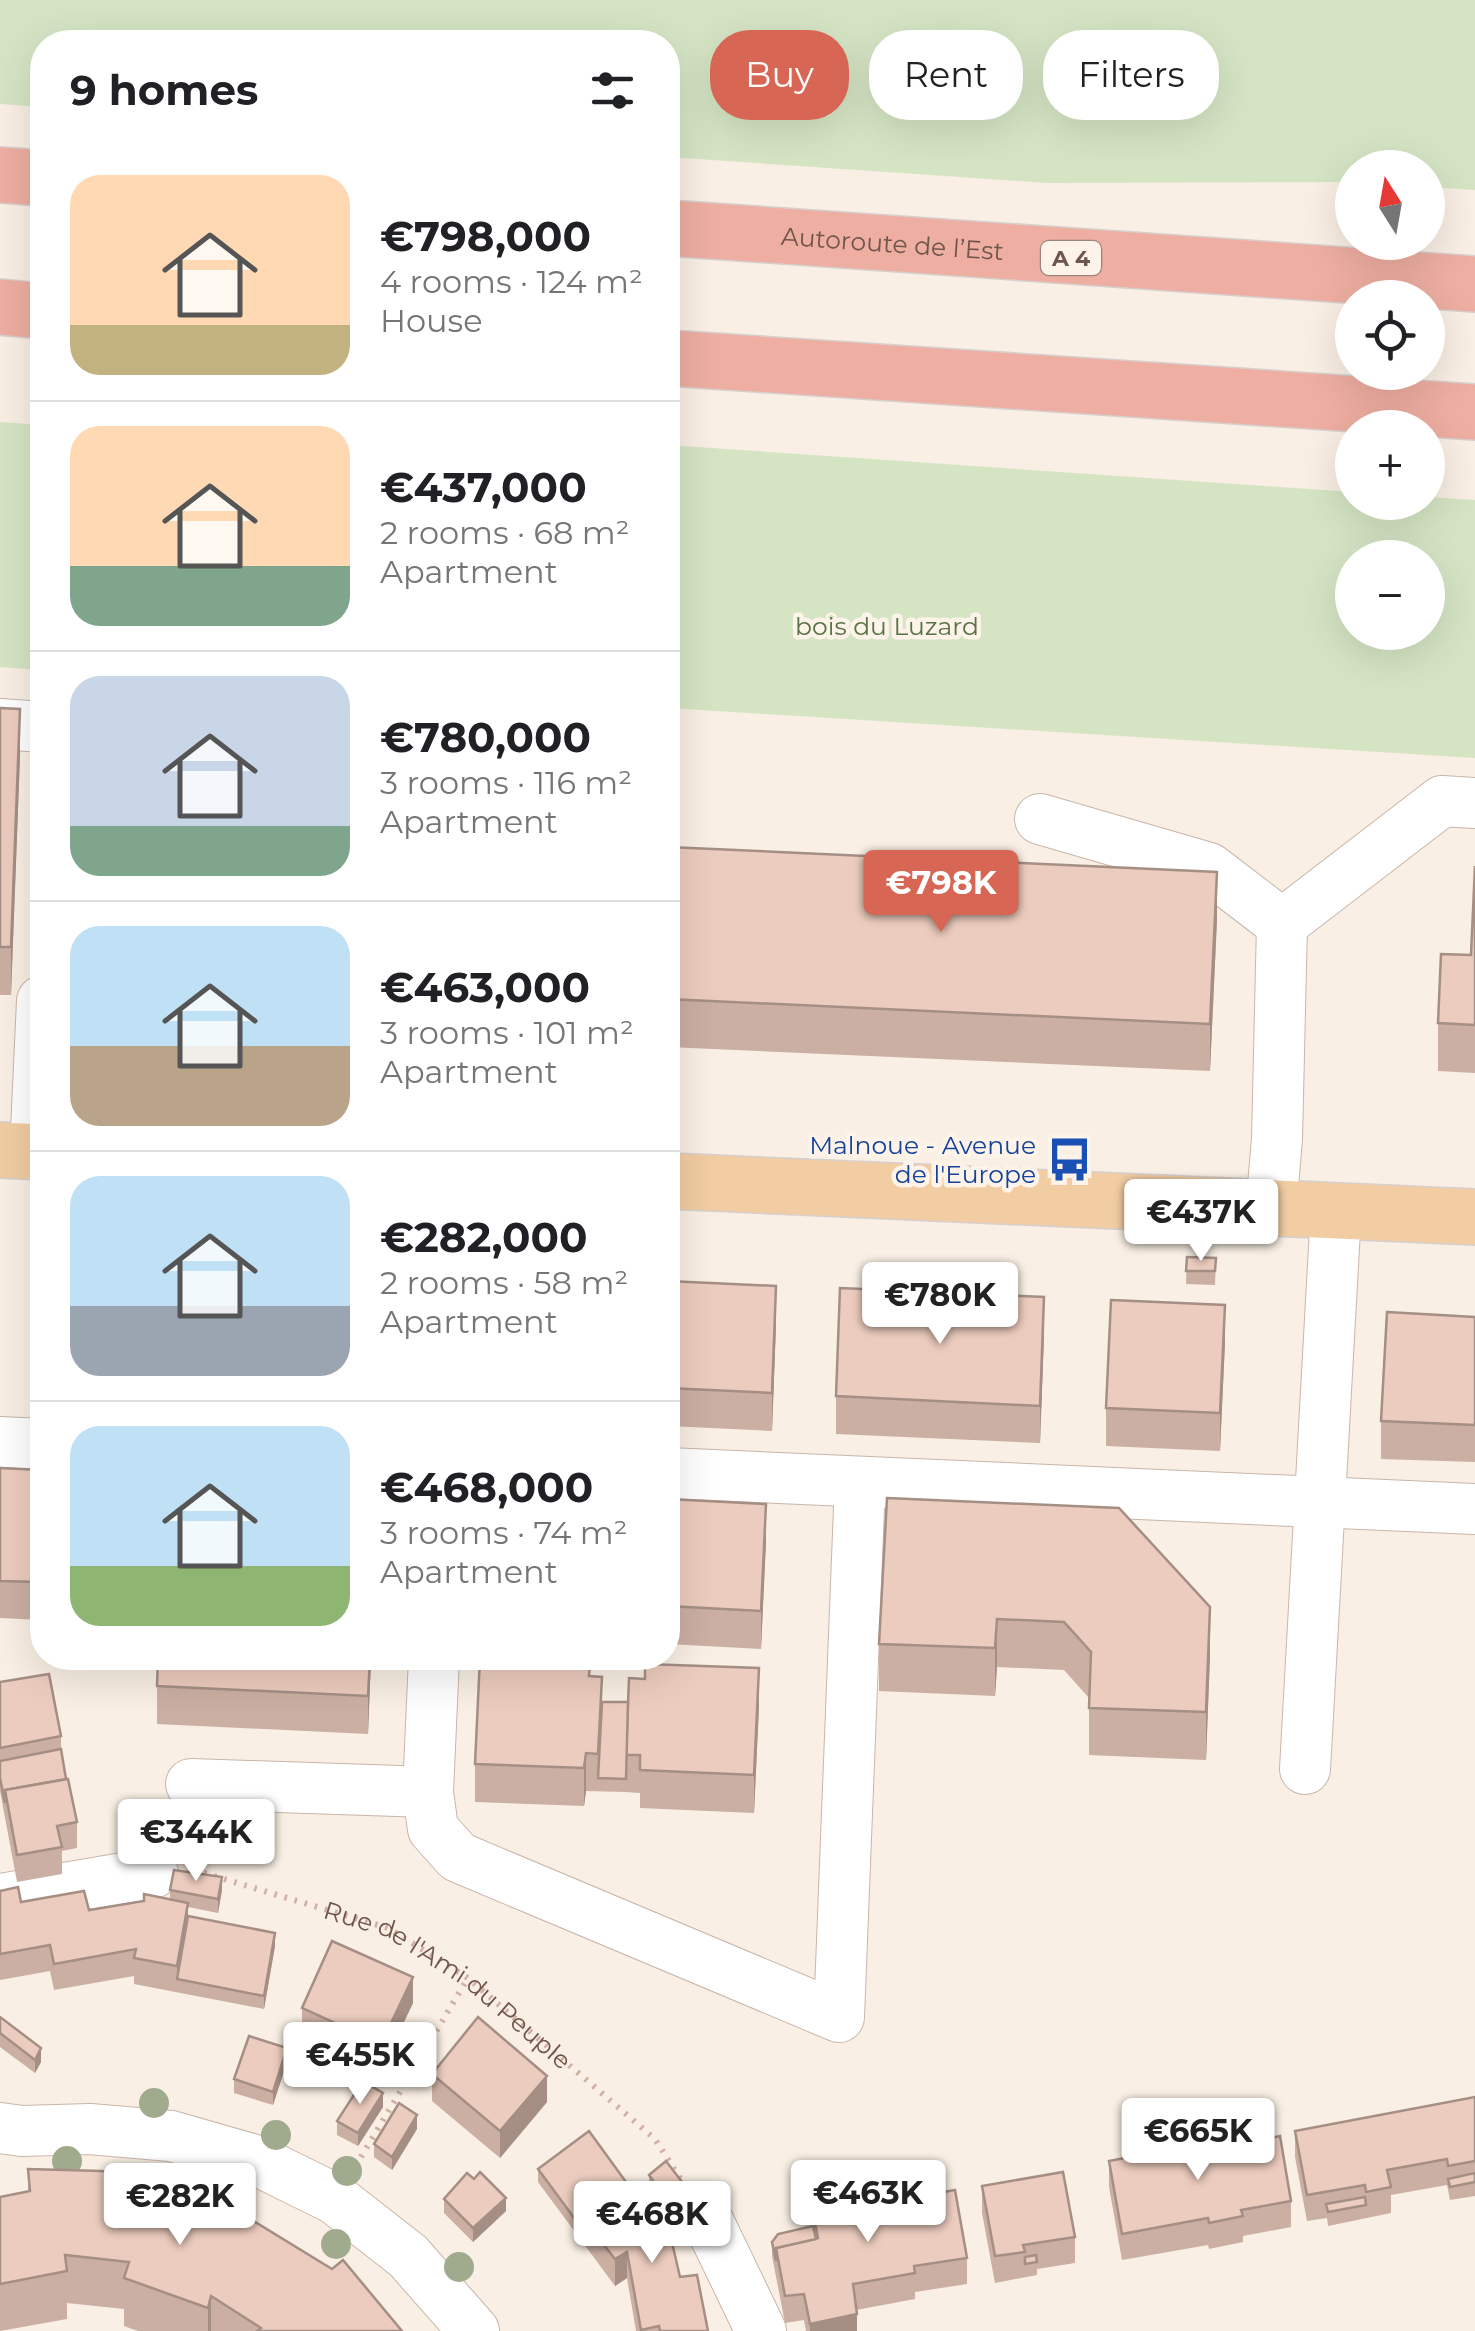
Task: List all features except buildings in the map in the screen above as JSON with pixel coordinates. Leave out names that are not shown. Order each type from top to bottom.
[{"type":"highway","points":[[0,175],[30,177]]},
{"type":"highway","name":"Autoroute de l’Est","points":[[680,229],[1475,284]]},
{"type":"highway","points":[[0,307],[30,310]]},
{"type":"highway","points":[[680,359],[1475,412]]},
{"type":"main road","points":[[680,1182],[1475,1217]]},
{"type":"street","points":[[0,724],[30,726]]},
{"type":"street","points":[[1282,924],[1442,802],[1475,804]]},
{"type":"street","points":[[1040,819],[1209,868],[1282,924]]},
{"type":"street","points":[[1272,1209],[1282,924]]},
{"type":"street","points":[[26,1151],[30,1114]]},
{"type":"street","points":[[1306,1768],[1336,1211]]},
{"type":"street","points":[[0,1442],[30,1443]]},
{"type":"street","points":[[680,1474],[1475,1509]]},
{"type":"street","points":[[433,1670],[428,1792],[433,1829],[458,1857],[839,2016],[860,1482]]},
{"type":"street","points":[[192,1784],[428,1792]]},
{"type":"street","points":[[0,1899],[154,1873]]},
{"type":"street","points":[[0,2128],[90,2128],[172,2136],[258,2162],[335,2199],[408,2256],[474,2331]]},
{"type":"street","points":[[709,2224],[761,2331]]},
{"type":"path","name":"Rue de l'Ami du Peuple","points":[[154,1873],[204,1873],[388,1928],[468,1978],[655,2139],[709,2224]]},
{"type":"path","points":[[335,2199],[468,1978]]},
{"type":"green space","points":[[0,0],[1475,0],[1475,190],[1445,188],[1445,150],[1335,150],[1335,182],[1047,183],[680,158],[680,30],[30,30],[30,106],[0,104]]},
{"type":"green space","points":[[0,422],[30,424],[30,669],[0,667]]},
{"type":"green space","name":"bois du Luzard","points":[[680,446],[1335,491],[1335,520],[1445,520],[1445,498],[1475,500],[1475,758],[680,709]]},
{"type":"place","name":"Malnoue - Avenue de l'Europe","points":[[1069,1159]]}]
